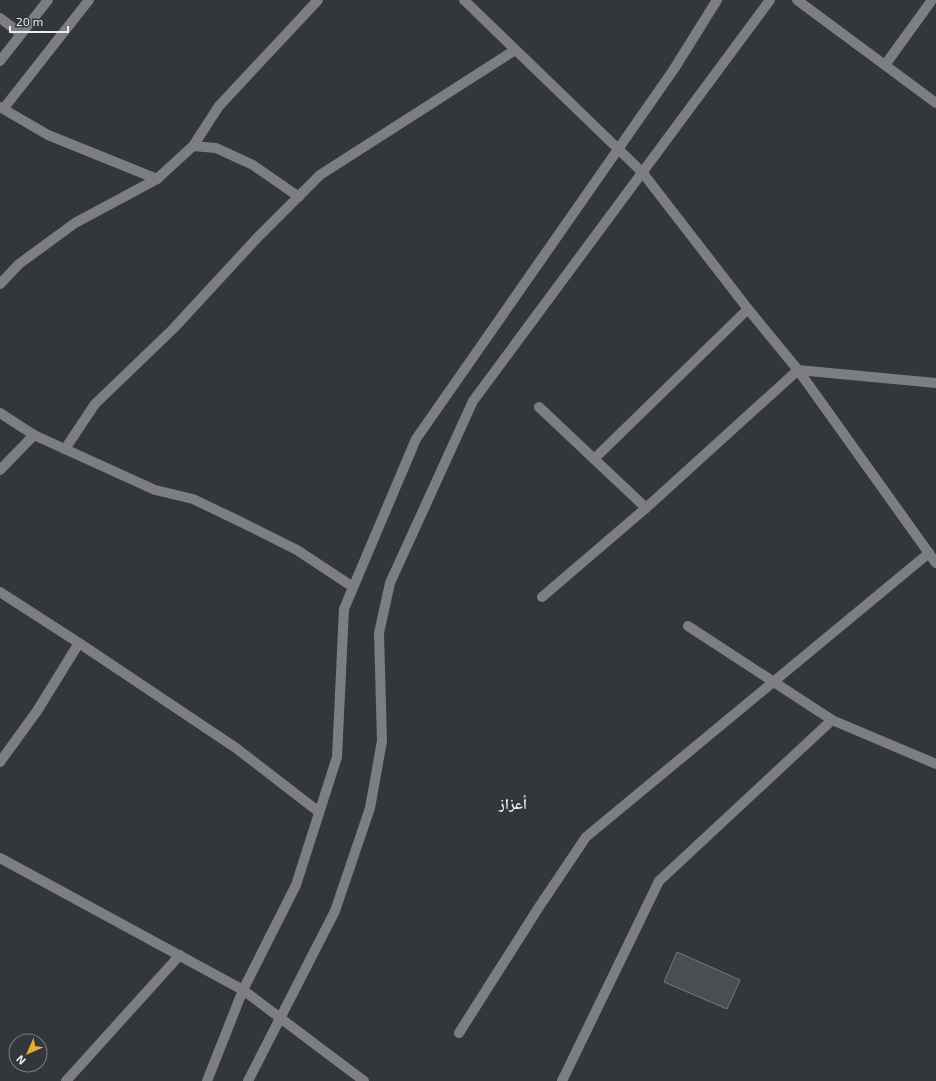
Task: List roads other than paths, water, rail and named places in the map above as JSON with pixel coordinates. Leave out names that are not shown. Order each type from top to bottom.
[{"type":"street","points":[[0,61],[48,0]]},
{"type":"street","points":[[89,0],[2,108],[48,135],[156,179]]},
{"type":"street","points":[[0,284],[19,264],[75,223],[156,179],[193,146],[219,106],[318,0]]},
{"type":"street","points":[[464,0],[642,172],[748,309],[798,370],[936,562]]},
{"type":"street","points":[[207,1081],[244,990],[296,885],[337,757],[344,609],[416,439],[674,69],[717,0]]},
{"type":"street","points":[[248,1081],[335,911],[370,808],[382,741],[379,633],[390,583],[473,401],[770,0]]},
{"type":"street","points":[[797,0],[936,103]]},
{"type":"street","points":[[885,65],[932,0]]},
{"type":"street","points":[[0,18],[21,34]]},
{"type":"street","points":[[65,449],[95,404],[173,328],[320,175],[515,50]]},
{"type":"street","points":[[193,146],[216,148],[235,156],[253,165],[299,197]]},
{"type":"street","points":[[594,459],[748,309]]},
{"type":"street","points":[[542,597],[646,508],[798,370],[936,383]]},
{"type":"street","points":[[539,407],[646,508]]},
{"type":"street","points":[[0,413],[34,435],[155,490],[193,498],[297,550],[353,587]]},
{"type":"street","points":[[0,470],[34,435]]},
{"type":"street","points":[[459,1033],[539,907],[586,837],[929,553]]},
{"type":"street","points":[[0,592],[236,748],[319,812]]},
{"type":"street","points":[[688,626],[832,720],[936,764]]},
{"type":"street","points":[[0,762],[37,711],[79,643]]},
{"type":"street","points":[[562,1081],[659,881],[832,720]]},
{"type":"street","points":[[0,858],[244,990],[364,1081]]},
{"type":"street","points":[[66,1081],[180,956]]},
{"type":"district","name":"أعزاز","points":[[513,804]]}]
